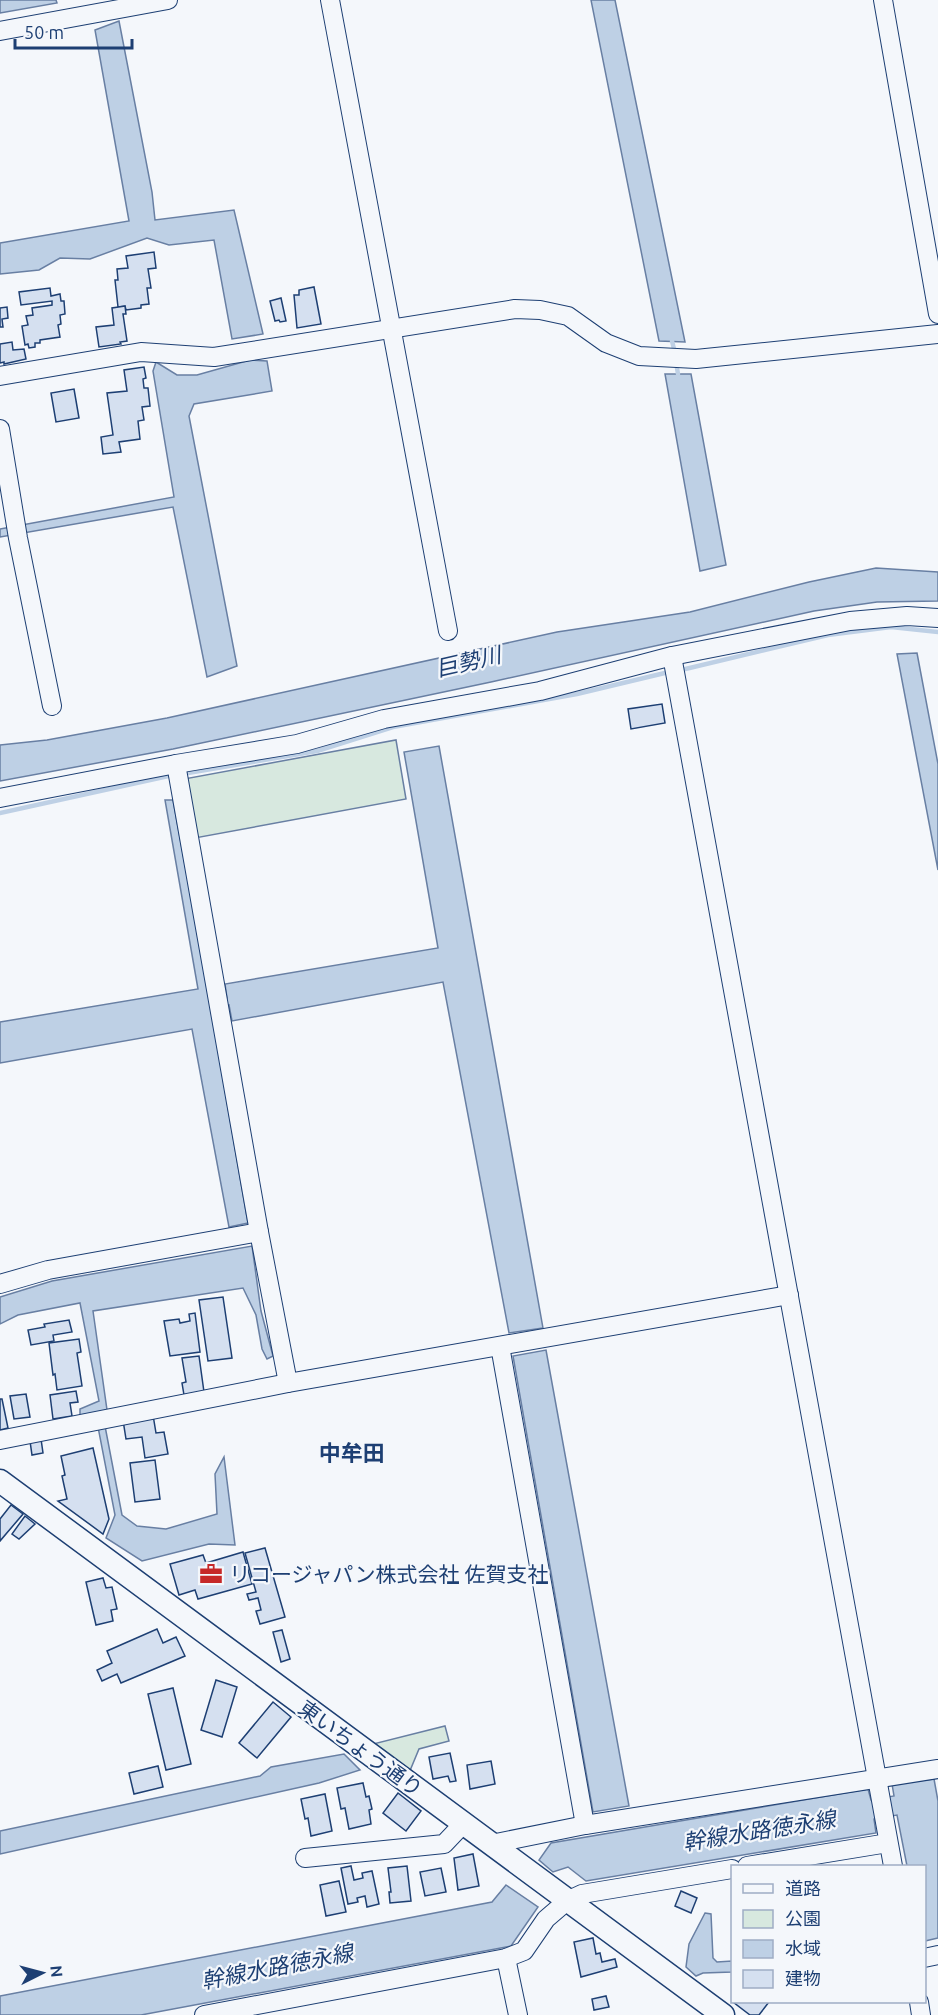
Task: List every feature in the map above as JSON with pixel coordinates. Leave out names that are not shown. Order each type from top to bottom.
[{"type":"main road","name":"東いちょう通り","points":[[0,1481],[723,2015]]},
{"type":"street","points":[[0,31],[76,8],[168,0]]},
{"type":"street","points":[[330,0],[448,631]]},
{"type":"street","points":[[883,0],[938,314]]},
{"type":"street","points":[[0,376],[141,352],[214,357],[515,309],[540,310],[568,316],[606,343],[639,356],[696,359],[938,333]]},
{"type":"street","points":[[0,429],[17,530],[52,706]]},
{"type":"street","points":[[0,798],[177,771],[297,744],[384,720],[540,691],[672,656],[850,621],[907,616],[938,618]]},
{"type":"street","points":[[672,656],[893,1865]]},
{"type":"street","points":[[177,771],[288,1383]]},
{"type":"street","points":[[0,1284],[48,1270],[259,1232]]},
{"type":"street","points":[[0,1440],[288,1383],[789,1296]]},
{"type":"street","points":[[500,1346],[585,1825]]},
{"type":"street","points":[[491,1844],[585,1825],[878,1786],[938,1769]]},
{"type":"street","points":[[305,1858],[444,1844],[463,1824]]},
{"type":"street","points":[[753,1865],[888,1843]]},
{"type":"street","points":[[204,2015],[247,2011],[506,1958],[524,1951],[546,1919],[567,1901],[582,1894],[731,1869]]},
{"type":"street","points":[[506,1958],[518,2015]]},
{"type":"green space","points":[[396,740],[406,799],[195,838],[184,779]]},
{"type":"green space","points":[[445,1726],[449,1741],[419,1749],[409,1773],[373,1744]]},
{"type":"water","points":[[0,0],[56,0],[57,3],[0,13]]},
{"type":"water","points":[[591,0],[615,0],[685,342],[659,341]]},
{"type":"water","points":[[119,21],[152,192],[155,220],[234,210],[263,334],[232,339],[214,240],[169,245],[147,238],[90,259],[60,258],[39,270],[0,274],[0,243],[129,221],[95,30]]},
{"type":"water","points":[[250,360],[267,361],[272,391],[194,404],[189,416],[237,666],[207,677],[173,507],[0,537],[0,529],[174,497],[153,371],[156,362],[177,375],[197,375]]},
{"type":"water","points":[[665,374],[691,374],[726,565],[700,571]]},
{"type":"water","name":"巨勢川","points":[[876,568],[938,572],[938,601],[877,602],[814,611],[173,749],[0,781],[0,745],[47,740],[167,718],[557,632],[690,612]]},
{"type":"water","points":[[917,653],[938,764],[938,870],[897,654]]},
{"type":"water","points":[[439,746],[543,1328],[509,1333],[443,982],[232,1021],[229,1005],[211,1009],[248,1223],[229,1227],[192,1029],[0,1063],[0,1022],[198,989],[165,800],[173,800],[211,1004],[227,998],[225,984],[438,948],[404,752]]},
{"type":"water","points":[[252,1246],[261,1311],[273,1356],[267,1359],[262,1349],[256,1315],[243,1288],[93,1311],[107,1410],[80,1416],[80,1409],[99,1401],[80,1303],[18,1315],[0,1324],[0,1297],[52,1281]]},
{"type":"water","points":[[546,1350],[629,1806],[593,1812],[513,1356]]},
{"type":"water","points":[[105,1426],[122,1515],[137,1526],[166,1529],[217,1514],[215,1474],[224,1457],[235,1545],[209,1544],[142,1561],[106,1538],[115,1515],[98,1427]]},
{"type":"water","points":[[344,1754],[360,1770],[319,1783],[0,1854],[0,1831],[260,1776],[271,1767]]},
{"type":"water","name":"幹線水路徳永線","points":[[934,1779],[938,1801],[938,1938],[926,1941],[926,1865],[907,1865],[897,1815],[874,1819],[876,1833],[586,1881],[568,1867],[553,1872],[539,1860],[551,1843],[868,1789],[871,1800],[894,1796],[892,1784]]},
{"type":"water","name":"幹線水路徳永線","points":[[506,1885],[538,1907],[511,1946],[141,2015],[0,2015],[0,1996],[492,1902]]},
{"type":"water","points":[[705,1913],[711,1914],[713,1958],[717,1962],[731,1961],[731,1972],[703,1973],[696,1976],[686,1967],[689,1944]]},
{"type":"building","points":[[154,252],[156,268],[148,269],[151,288],[147,288],[149,304],[141,305],[141,308],[126,310],[125,306],[118,307],[115,280],[118,280],[117,269],[128,268],[126,256]]},
{"type":"building","points":[[314,287],[321,324],[297,328],[294,295],[299,295],[299,290]]},
{"type":"building","points":[[50,288],[51,296],[60,294],[61,301],[64,301],[65,314],[60,315],[61,324],[58,325],[60,337],[40,340],[40,343],[35,343],[35,347],[29,348],[28,344],[25,345],[22,326],[28,325],[26,316],[33,315],[32,308],[52,305],[52,301],[21,305],[19,292]]},
{"type":"building","points":[[281,298],[286,321],[280,322],[275,321],[270,301]]},
{"type":"building","points":[[125,306],[126,314],[123,314],[127,341],[99,347],[96,327],[114,325],[112,308]]},
{"type":"building","points":[[7,307],[8,318],[2,319],[3,327],[0,327],[0,308]]},
{"type":"building","points":[[12,342],[13,350],[24,349],[26,359],[0,363],[0,344]]},
{"type":"building","points":[[144,367],[146,378],[143,379],[144,388],[148,388],[150,406],[142,407],[144,420],[138,421],[140,439],[119,442],[121,452],[103,454],[101,437],[113,435],[107,393],[127,391],[124,370]]},
{"type":"building","points":[[74,389],[79,418],[56,422],[51,393]]},
{"type":"building","points":[[662,704],[665,723],[631,729],[628,709]]},
{"type":"building","points":[[223,1297],[232,1358],[208,1361],[199,1300]]},
{"type":"building","points":[[195,1313],[200,1352],[170,1356],[164,1321],[179,1319],[180,1323],[190,1321],[189,1314]]},
{"type":"building","points":[[69,1320],[72,1332],[53,1335],[54,1341],[31,1345],[28,1330],[45,1327],[44,1324]]},
{"type":"building","points":[[79,1339],[81,1352],[77,1353],[82,1386],[57,1390],[49,1343]]},
{"type":"building","points":[[199,1356],[204,1392],[184,1395],[182,1383],[186,1382],[182,1358]]},
{"type":"building","points":[[76,1391],[78,1402],[70,1403],[72,1416],[53,1419],[50,1395]]},
{"type":"building","points":[[26,1394],[30,1417],[14,1419],[10,1396]]},
{"type":"building","points":[[0,1399],[2,1399],[8,1428],[0,1430]]},
{"type":"building","points":[[153,1415],[156,1433],[164,1432],[168,1454],[145,1458],[142,1437],[126,1439],[123,1420]]},
{"type":"building","points":[[41,1439],[43,1453],[32,1455],[30,1441]]},
{"type":"building","points":[[93,1448],[109,1519],[103,1534],[58,1501],[67,1499],[61,1456]]},
{"type":"building","points":[[155,1460],[160,1499],[135,1502],[130,1463]]},
{"type":"building","points":[[11,1505],[23,1514],[0,1541],[0,1519]]},
{"type":"building","points":[[25,1516],[35,1524],[19,1539],[12,1534]]},
{"type":"building","points":[[265,1548],[285,1617],[260,1624],[256,1611],[261,1610],[258,1598],[249,1600],[247,1594],[256,1592],[245,1553]]},
{"type":"building","name":"リコージャパン株式会社 佐賀支社","points":[[243,1552],[252,1584],[198,1599],[195,1590],[179,1595],[170,1564],[203,1555],[206,1563]]},
{"type":"building","points":[[103,1578],[106,1588],[112,1587],[117,1609],[111,1610],[113,1621],[96,1625],[86,1582]]},
{"type":"building","points":[[157,1629],[163,1643],[176,1637],[185,1656],[121,1683],[117,1674],[102,1681],[97,1670],[112,1663],[107,1651]]},
{"type":"building","points":[[282,1630],[290,1659],[281,1662],[273,1632]]},
{"type":"building","points":[[216,1680],[237,1687],[222,1737],[201,1730]]},
{"type":"building","points":[[173,1688],[191,1764],[166,1770],[148,1694]]},
{"type":"building","points":[[273,1702],[291,1717],[257,1758],[239,1743]]},
{"type":"building","points":[[450,1753],[456,1781],[450,1782],[448,1776],[433,1779],[429,1757]]},
{"type":"building","points":[[491,1761],[495,1784],[470,1789],[467,1765]]},
{"type":"building","points":[[158,1766],[163,1787],[134,1794],[129,1773]]},
{"type":"building","points":[[363,1783],[372,1809],[369,1810],[371,1824],[349,1829],[345,1808],[341,1809],[337,1788]]},
{"type":"building","points":[[398,1793],[421,1811],[406,1831],[383,1813]]},
{"type":"building","points":[[325,1794],[332,1831],[311,1836],[308,1818],[305,1819],[301,1799]]},
{"type":"building","points":[[473,1854],[479,1886],[458,1890],[454,1858]]},
{"type":"building","points":[[351,1866],[354,1880],[363,1878],[362,1873],[372,1871],[379,1904],[367,1907],[365,1896],[357,1898],[358,1902],[348,1904],[341,1868]]},
{"type":"building","points":[[407,1866],[411,1901],[390,1903],[388,1868]]},
{"type":"building","points":[[441,1868],[446,1892],[425,1896],[420,1872]]},
{"type":"building","points":[[339,1881],[346,1912],[326,1916],[320,1885]]},
{"type":"building","points":[[681,1891],[697,1898],[691,1913],[675,1906]]},
{"type":"building","points":[[593,1938],[596,1954],[600,1953],[602,1962],[615,1959],[617,1967],[581,1977],[574,1942]]},
{"type":"building","points":[[606,1996],[609,2007],[594,2010],[592,1999]]},
{"type":"building","points":[[734,2003],[768,2003],[759,2015],[750,2015]]},
{"type":"waterway","points":[[672,341],[675,353]]},
{"type":"waterway","points":[[676,362],[678,374]]},
{"type":"waterway","points":[[677,671],[828,635],[891,627],[938,632]]},
{"type":"waterway","points":[[182,774],[317,751],[393,727],[577,694],[669,672]]},
{"type":"waterway","points":[[0,813],[173,775]]},
{"type":"place","name":"リコージャパン株式会社 佐賀支社","points":[[211,1574]]},
{"type":"district","name":"中牟田","points":[[352,1452]]}]
